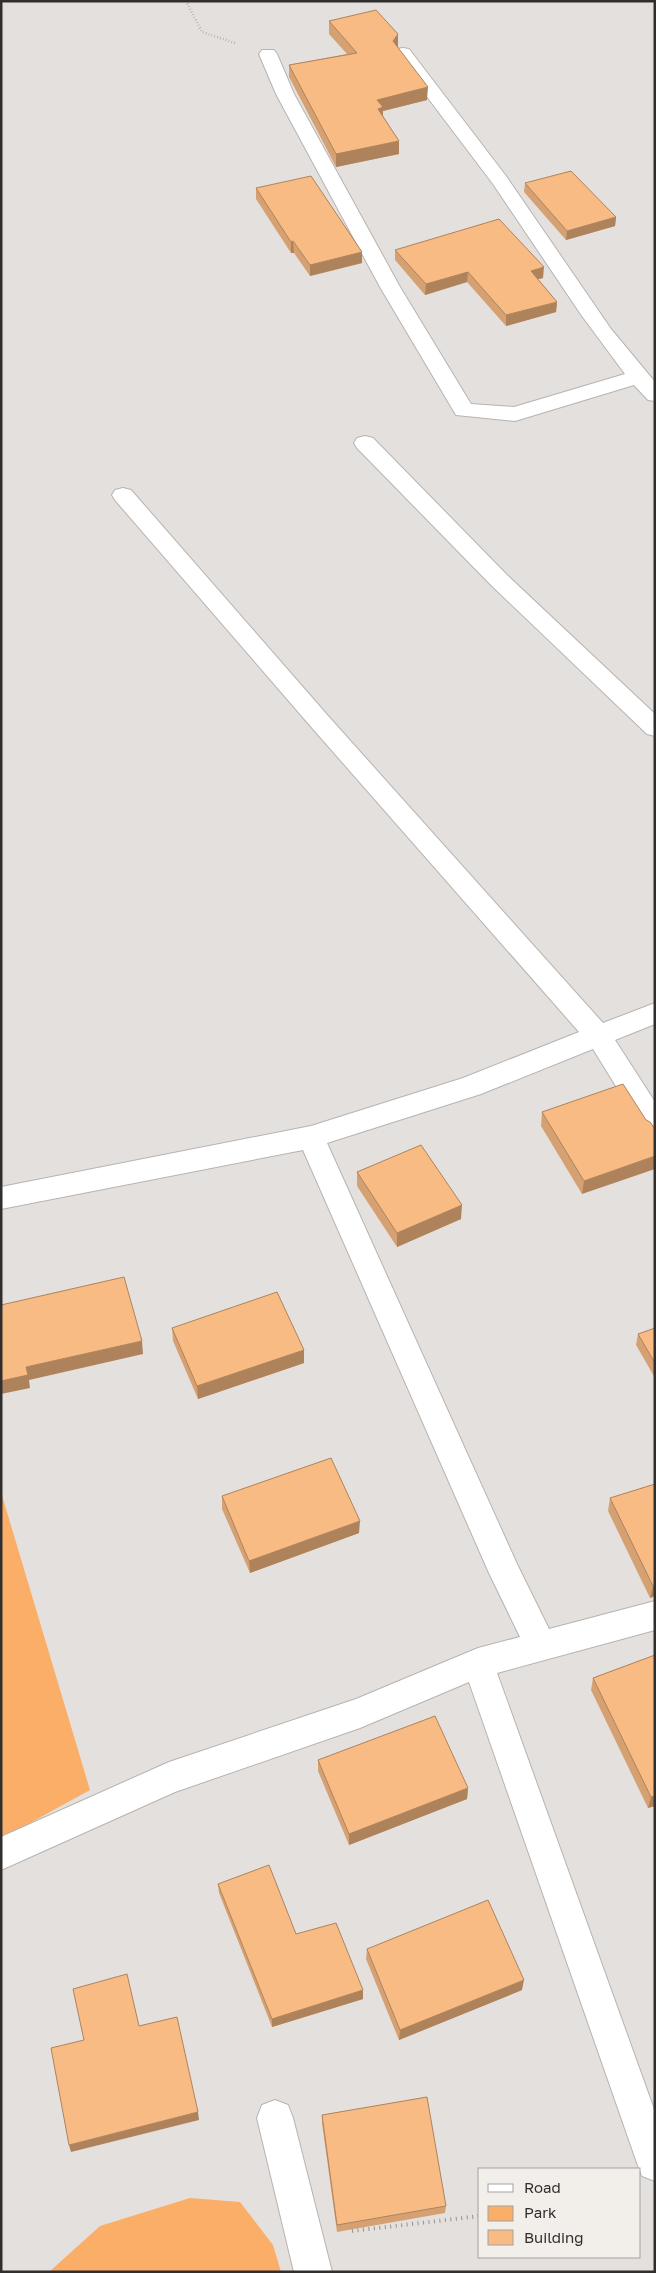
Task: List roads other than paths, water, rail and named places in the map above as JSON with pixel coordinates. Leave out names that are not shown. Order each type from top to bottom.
[{"type":"street","points":[[403,53],[485,158],[588,308],[638,377],[655,395]]},
{"type":"street","points":[[268,54],[285,94],[390,287],[464,410],[515,414],[638,377]]},
{"type":"street","points":[[365,443],[499,580],[655,728]]},
{"type":"street","points":[[124,495],[320,724],[598,1035],[655,1125]]},
{"type":"street","points":[[1,1198],[311,1138],[471,1086],[655,1013]]},
{"type":"street","points":[[311,1138],[505,1574],[542,1647]]},
{"type":"street","points":[[1,1854],[169,1778],[360,1713],[478,1663],[655,1615]]},
{"type":"street","points":[[478,1663],[655,2163]]},
{"type":"street","points":[[275,2118],[309,2257]]}]
